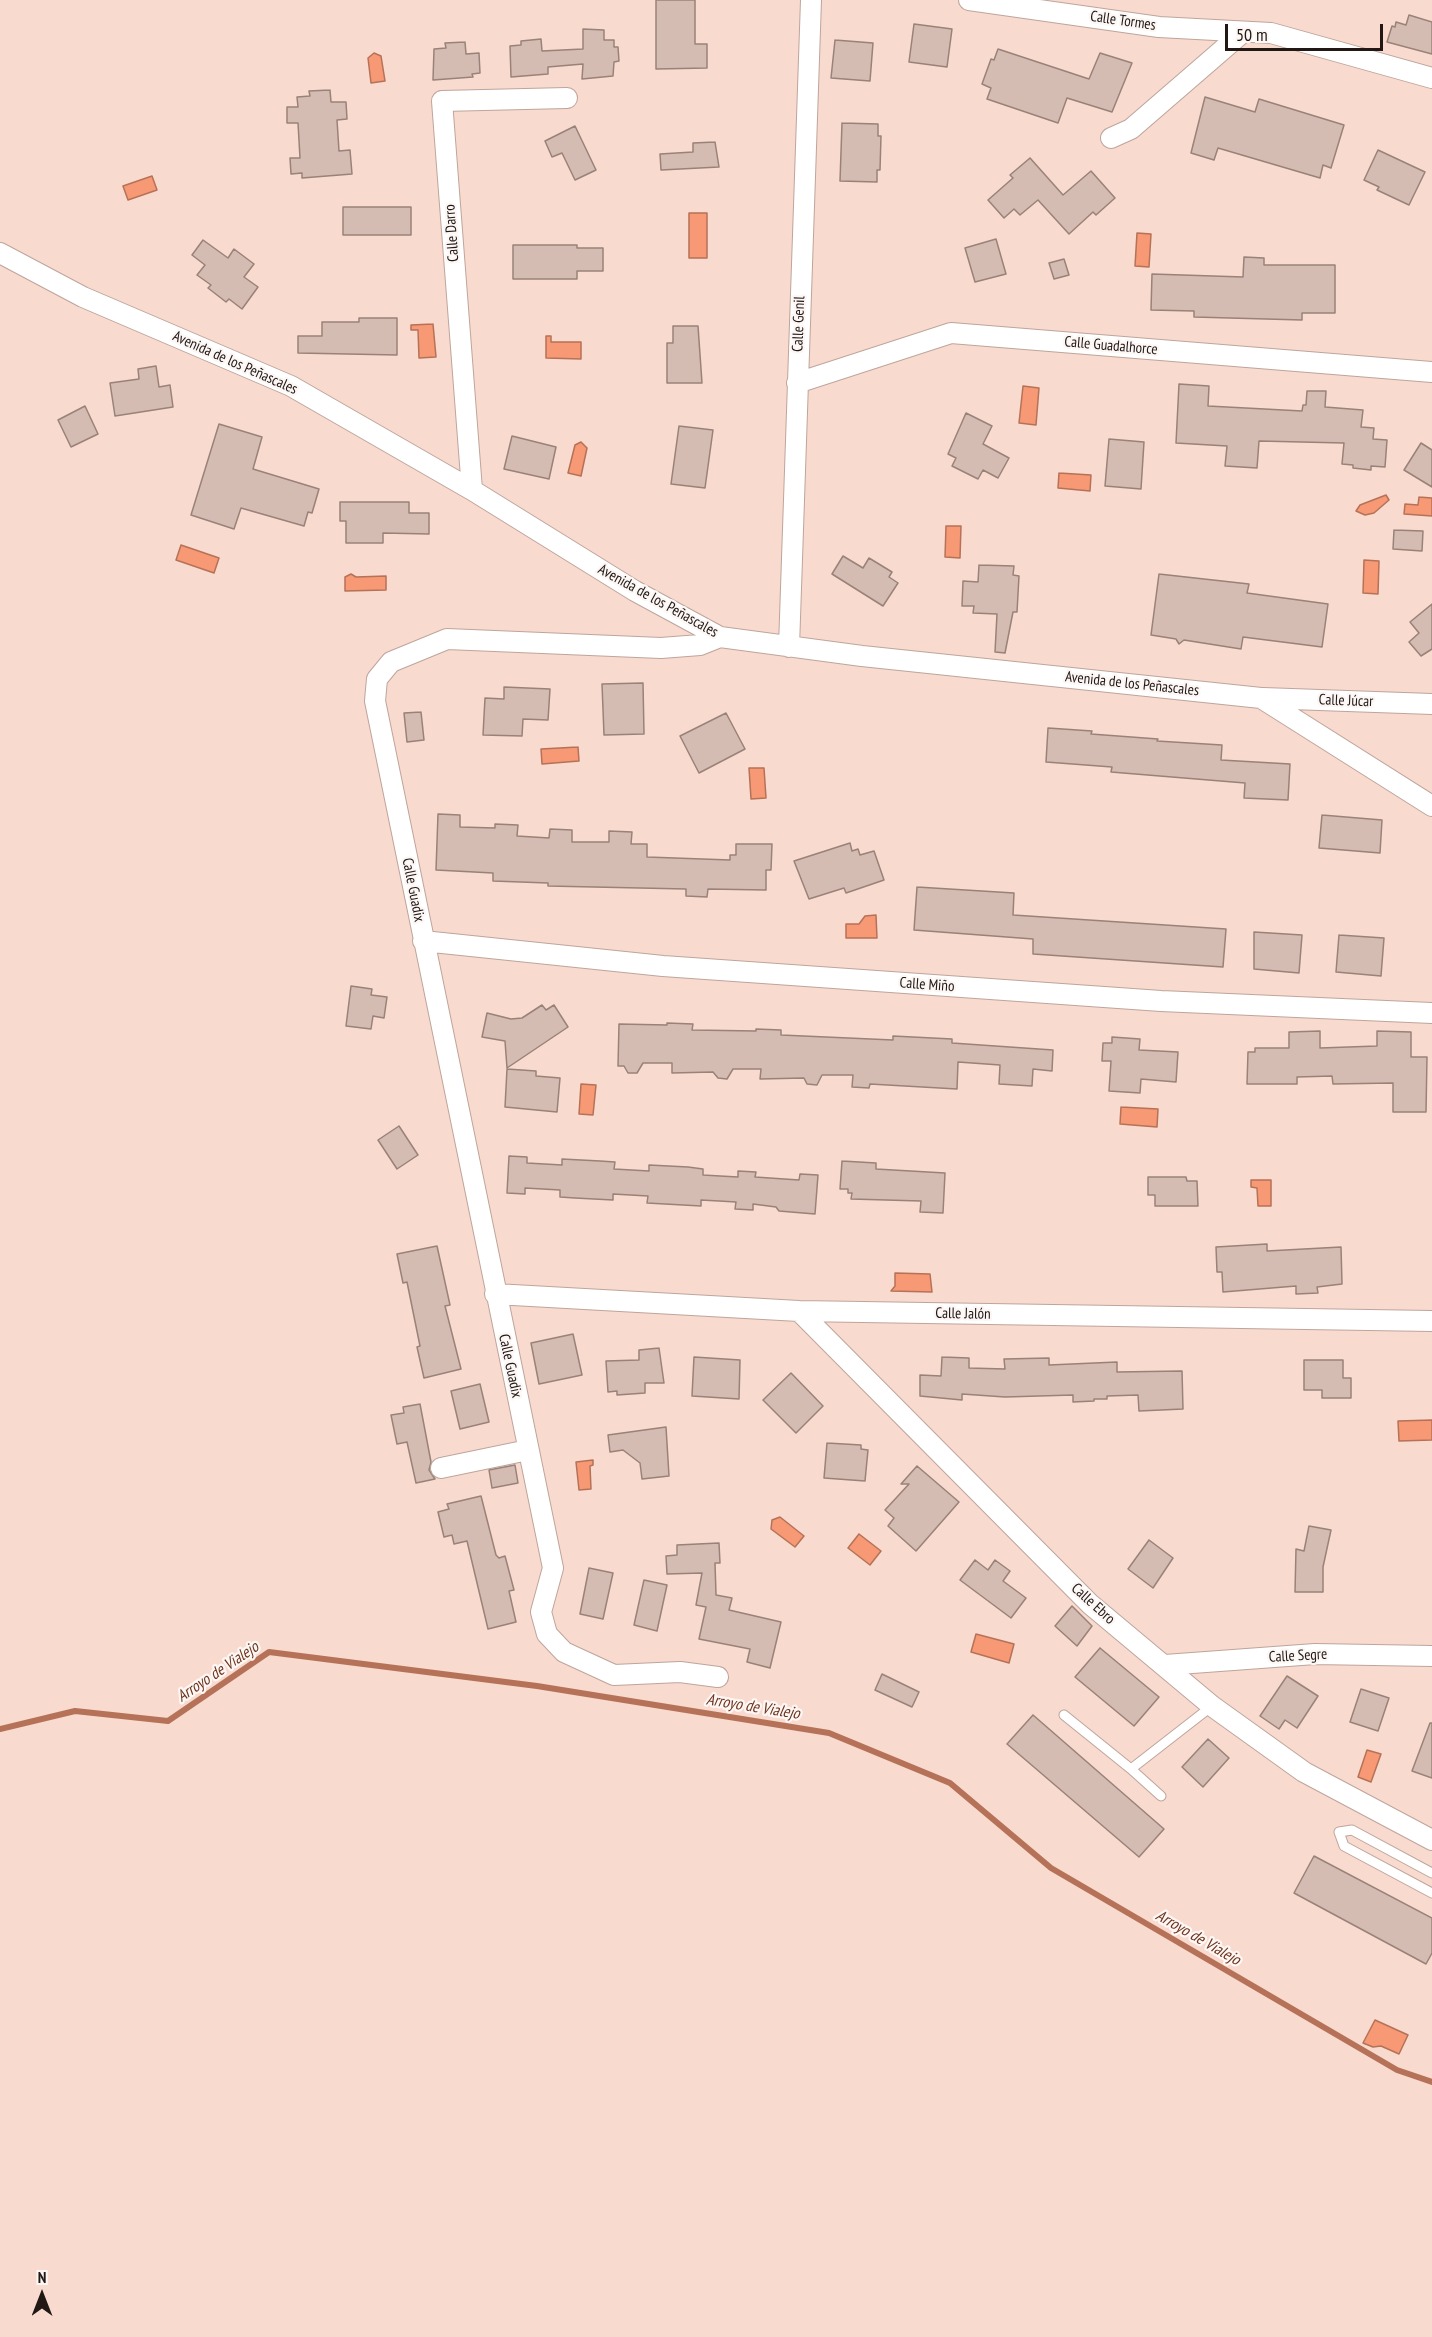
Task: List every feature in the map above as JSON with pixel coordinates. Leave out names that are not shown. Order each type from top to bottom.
[{"type":"street","name":"Calle Genil","points":[[789,647],[811,0]]},
{"type":"street","name":"Calle Tormes","points":[[969,0],[1158,27],[1271,33],[1432,78]]},
{"type":"street","points":[[1111,138],[1131,129],[1242,33]]},
{"type":"street","name":"Calle Darro","points":[[472,490],[442,101],[567,98]]},
{"type":"street","name":"Avenida de los Peñascales","points":[[0,253],[83,297],[291,386],[472,490],[635,591],[720,637],[789,647],[1261,698],[1432,806]]},
{"type":"street","name":"Calle Guadalhorce","points":[[797,383],[951,333],[1432,372]]},
{"type":"street","name":"Calle Guadix","points":[[718,1677],[680,1672],[614,1675],[564,1652],[547,1634],[541,1612],[553,1568],[375,702],[377,679],[391,662],[447,639],[661,648],[700,645],[720,637]]},
{"type":"street","name":"Calle Júcar","points":[[1261,698],[1432,704]]},
{"type":"street","name":"Calle Miño","points":[[423,941],[663,966],[1161,1002],[1432,1013]]},
{"type":"street","name":"Calle Jalón","points":[[495,1294],[799,1311],[1432,1322]]},
{"type":"street","name":"Calle Ebro","points":[[799,1311],[1090,1604],[1212,1706],[1304,1772],[1432,1840]]},
{"type":"street","points":[[441,1468],[528,1450]]},
{"type":"street","name":"Calle Segre","points":[[1165,1665],[1315,1654],[1432,1656]]},
{"type":"lane","points":[[1131,1769],[1212,1706]]},
{"type":"lane","points":[[1064,1715],[1161,1796]]},
{"type":"lane","points":[[1432,1873],[1352,1830],[1340,1832],[1344,1846],[1432,1893]]},
{"type":"shaded area","points":[[0,0],[1432,0],[1432,2337],[0,2337]]},
{"type":"shaded area","points":[[374,53],[381,56],[385,81],[371,83],[368,58]]},
{"type":"shaded area","points":[[152,176],[157,190],[128,200],[123,186]]},
{"type":"shaded area","points":[[689,213],[707,213],[707,258],[689,258]]},
{"type":"shaded area","points":[[1137,233],[1151,234],[1149,267],[1135,266]]},
{"type":"shaded area","points":[[433,324],[436,357],[419,358],[418,330],[411,330],[411,325]]},
{"type":"shaded area","points":[[546,336],[551,336],[551,342],[581,342],[581,359],[546,358]]},
{"type":"shaded area","points":[[1023,386],[1039,388],[1036,425],[1019,423]]},
{"type":"shaded area","points":[[581,442],[587,448],[581,476],[568,473],[575,445]]},
{"type":"shaded area","points":[[1059,473],[1091,475],[1090,491],[1058,488]]},
{"type":"shaded area","points":[[1386,495],[1389,500],[1374,513],[1365,515],[1356,511],[1360,505]]},
{"type":"shaded area","points":[[1419,497],[1432,498],[1432,516],[1404,514],[1405,504],[1418,505]]},
{"type":"shaded area","points":[[946,526],[961,526],[960,558],[945,557]]},
{"type":"shaded area","points":[[181,545],[219,558],[214,573],[176,560]]},
{"type":"shaded area","points":[[1364,560],[1379,561],[1378,594],[1363,593]]},
{"type":"shaded area","points":[[351,574],[356,577],[386,576],[386,590],[345,591],[345,577]]},
{"type":"shaded area","points":[[578,747],[579,761],[542,764],[541,749]]},
{"type":"shaded area","points":[[749,768],[764,768],[766,798],[751,799]]},
{"type":"shaded area","points":[[876,915],[877,938],[846,938],[846,924],[859,924],[865,916]]},
{"type":"shaded area","points":[[581,1084],[596,1085],[593,1115],[579,1114]]},
{"type":"shaded area","points":[[1121,1107],[1158,1109],[1157,1127],[1120,1124]]},
{"type":"shaded area","points":[[1251,1180],[1271,1180],[1271,1206],[1258,1206],[1257,1188],[1251,1187]]},
{"type":"shaded area","points":[[895,1273],[930,1274],[932,1292],[891,1291],[895,1286]]},
{"type":"shaded area","points":[[1432,1420],[1432,1440],[1399,1441],[1398,1421]]},
{"type":"shaded area","points":[[593,1460],[593,1465],[590,1466],[591,1489],[579,1490],[576,1462]]},
{"type":"shaded area","points":[[780,1517],[804,1536],[795,1547],[771,1529],[772,1520]]},
{"type":"shaded area","points":[[859,1534],[881,1551],[870,1565],[848,1548]]},
{"type":"shaded area","points":[[976,1634],[1014,1644],[1009,1663],[971,1652]]},
{"type":"shaded area","points":[[1367,1750],[1381,1754],[1371,1782],[1358,1777]]},
{"type":"shaded area","points":[[1375,2020],[1408,2035],[1399,2054],[1381,2046],[1373,2047],[1363,2043]]},
{"type":"building","points":[[656,0],[695,0],[695,44],[707,44],[707,68],[656,69]]},
{"type":"building","points":[[1409,15],[1432,22],[1432,54],[1387,42],[1392,26],[1395,27],[1396,22],[1406,25]]},
{"type":"building","points":[[914,24],[952,29],[947,67],[909,62]]},
{"type":"building","points":[[583,29],[604,30],[604,40],[614,40],[614,47],[618,47],[619,61],[614,62],[613,76],[582,79],[583,64],[548,67],[548,74],[511,77],[510,46],[521,45],[521,41],[541,39],[542,51],[583,49]]},
{"type":"building","points":[[835,40],[873,43],[870,81],[831,78]]},
{"type":"building","points":[[465,42],[466,54],[479,53],[480,73],[472,74],[473,77],[433,80],[434,49],[446,48],[445,43]]},
{"type":"building","points":[[998,49],[1089,79],[1100,53],[1132,63],[1112,112],[1067,98],[1058,123],[987,99],[991,88],[982,84],[991,59],[994,60]]},
{"type":"building","points":[[330,90],[331,102],[346,102],[347,119],[337,120],[339,151],[350,150],[352,174],[302,178],[302,173],[291,174],[290,158],[300,158],[298,123],[287,123],[287,107],[298,107],[297,97],[310,96],[309,91]]},
{"type":"building","points":[[1205,97],[1255,112],[1259,99],[1344,125],[1331,168],[1323,165],[1320,178],[1218,148],[1214,160],[1191,153]]},
{"type":"building","points":[[842,123],[878,124],[878,136],[881,136],[880,170],[877,170],[877,182],[840,181]]},
{"type":"building","points":[[575,126],[596,170],[575,180],[562,153],[552,157],[545,141]]},
{"type":"building","points":[[715,142],[719,167],[661,170],[660,154],[693,152],[693,143]]},
{"type":"building","points":[[1378,150],[1425,172],[1409,205],[1377,190],[1379,187],[1364,180]]},
{"type":"building","points":[[1030,158],[1063,195],[1091,171],[1115,198],[1096,215],[1093,212],[1069,234],[1038,200],[1020,215],[1014,209],[1004,218],[988,200],[1013,178],[1010,175]]},
{"type":"building","points":[[343,207],[411,207],[411,235],[343,235]]},
{"type":"building","points":[[996,239],[1006,274],[975,282],[965,248]]},
{"type":"building","points":[[203,240],[228,258],[234,249],[254,264],[244,277],[258,287],[242,309],[229,299],[226,302],[208,288],[211,285],[197,275],[205,265],[192,255]]},
{"type":"building","points":[[513,245],[577,245],[577,248],[603,248],[603,271],[577,271],[577,279],[513,279]]},
{"type":"building","points":[[1244,257],[1264,258],[1264,265],[1335,265],[1335,313],[1302,313],[1302,320],[1194,317],[1194,311],[1151,310],[1152,274],[1243,277]]},
{"type":"building","points":[[1064,259],[1069,275],[1054,279],[1049,263]]},
{"type":"building","points":[[359,318],[397,318],[397,355],[298,353],[298,336],[322,336],[322,322],[359,322]]},
{"type":"building","points":[[673,326],[698,326],[702,383],[667,383],[667,343],[673,343]]},
{"type":"building","points":[[156,366],[159,387],[170,385],[173,407],[115,416],[110,383],[139,379],[138,369]]},
{"type":"building","points":[[1179,384],[1209,386],[1208,406],[1302,411],[1303,405],[1306,405],[1307,391],[1326,391],[1325,407],[1363,410],[1361,427],[1374,428],[1373,439],[1387,440],[1385,467],[1371,466],[1371,470],[1342,464],[1344,443],[1259,441],[1257,468],[1225,466],[1227,446],[1176,443]]},
{"type":"building","points":[[85,406],[98,434],[71,447],[58,420]]},
{"type":"building","points":[[966,413],[992,426],[983,444],[1009,458],[998,478],[983,470],[978,479],[952,466],[956,458],[948,454]]},
{"type":"building","points":[[219,424],[262,437],[253,469],[319,489],[312,513],[308,512],[304,526],[241,508],[234,529],[191,515]]},
{"type":"building","points":[[679,426],[713,430],[705,488],[671,484]]},
{"type":"building","points":[[512,436],[556,447],[549,479],[504,469]]},
{"type":"building","points":[[1109,439],[1144,442],[1141,489],[1105,486]]},
{"type":"building","points":[[1421,443],[1432,450],[1432,487],[1404,470]]},
{"type":"building","points":[[340,502],[409,502],[409,513],[429,513],[429,534],[383,533],[383,543],[346,543],[346,521],[340,521]]},
{"type":"building","points":[[1394,530],[1423,531],[1422,551],[1393,549]]},
{"type":"building","points":[[843,556],[863,568],[869,558],[892,572],[889,577],[898,583],[883,606],[832,574]]},
{"type":"building","points":[[979,565],[1014,566],[1013,575],[1019,576],[1017,612],[1013,612],[1005,653],[995,652],[997,614],[973,613],[974,606],[962,606],[963,581],[978,582]]},
{"type":"building","points":[[1159,574],[1249,584],[1247,593],[1328,604],[1322,647],[1243,637],[1241,649],[1184,640],[1179,644],[1176,639],[1151,635]]},
{"type":"building","points":[[1432,604],[1432,649],[1421,656],[1409,642],[1419,633],[1410,622]]},
{"type":"building","points":[[643,683],[644,734],[604,735],[602,684]]},
{"type":"building","points":[[504,687],[550,689],[548,720],[523,719],[522,736],[483,735],[485,698],[504,699]]},
{"type":"building","points":[[421,712],[424,740],[407,742],[404,713]]},
{"type":"building","points":[[726,713],[745,749],[699,773],[680,736]]},
{"type":"building","points":[[1048,728],[1158,739],[1157,741],[1222,745],[1221,760],[1290,764],[1288,800],[1244,798],[1245,783],[1111,772],[1112,767],[1046,762]]},
{"type":"building","points":[[438,814],[460,815],[460,827],[495,828],[495,824],[518,825],[517,836],[549,838],[550,829],[572,830],[572,842],[609,842],[609,831],[632,832],[631,844],[647,844],[647,857],[730,860],[730,855],[736,855],[736,844],[772,844],[771,870],[766,870],[766,890],[708,889],[707,897],[686,896],[686,889],[548,886],[548,883],[493,881],[493,873],[436,870]]},
{"type":"building","points":[[1322,815],[1382,820],[1380,853],[1319,848]]},
{"type":"building","points":[[850,843],[852,851],[858,849],[860,855],[874,851],[884,880],[846,893],[844,888],[809,899],[794,861]]},
{"type":"building","points":[[917,887],[1014,893],[1013,915],[1226,929],[1223,967],[1033,954],[1033,939],[914,930]]},
{"type":"building","points":[[1254,932],[1302,935],[1299,973],[1254,969]]},
{"type":"building","points":[[1339,935],[1384,938],[1381,976],[1336,972]]},
{"type":"building","points":[[351,986],[372,989],[371,995],[387,997],[384,1018],[373,1016],[371,1029],[346,1026]]},
{"type":"building","points":[[542,1005],[546,1010],[554,1005],[568,1027],[507,1068],[505,1041],[482,1037],[487,1013],[511,1019],[522,1018]]},
{"type":"building","points":[[667,1023],[693,1024],[692,1030],[756,1031],[756,1029],[781,1030],[781,1035],[893,1040],[893,1036],[952,1039],[952,1043],[1053,1050],[1052,1071],[1033,1069],[1032,1086],[999,1084],[1000,1065],[958,1062],[957,1089],[870,1084],[869,1088],[852,1087],[853,1075],[822,1075],[817,1085],[807,1084],[804,1078],[760,1079],[761,1069],[733,1069],[727,1079],[718,1078],[713,1072],[672,1073],[672,1063],[643,1063],[637,1073],[628,1073],[624,1066],[618,1066],[619,1024],[667,1025]]},
{"type":"building","points":[[1320,1031],[1320,1048],[1377,1046],[1377,1031],[1411,1032],[1411,1057],[1427,1057],[1426,1112],[1393,1112],[1393,1083],[1333,1084],[1332,1076],[1297,1077],[1297,1084],[1247,1084],[1248,1052],[1255,1052],[1255,1048],[1289,1048],[1289,1032]]},
{"type":"building","points":[[1112,1037],[1140,1039],[1139,1050],[1178,1052],[1176,1082],[1141,1079],[1140,1093],[1109,1091],[1111,1061],[1102,1061],[1103,1043],[1112,1043]]},
{"type":"building","points":[[507,1069],[536,1071],[536,1076],[560,1078],[557,1112],[505,1107]]},
{"type":"building","points":[[399,1126],[418,1155],[397,1169],[378,1140]]},
{"type":"building","points":[[509,1156],[527,1157],[527,1163],[562,1165],[562,1159],[615,1162],[614,1169],[649,1171],[649,1165],[688,1167],[703,1169],[703,1175],[738,1177],[738,1171],[756,1172],[755,1177],[799,1180],[800,1174],[818,1175],[815,1214],[779,1211],[776,1207],[753,1204],[753,1210],[735,1209],[736,1202],[701,1200],[701,1206],[647,1203],[648,1196],[613,1194],[613,1200],[560,1197],[560,1190],[525,1188],[525,1194],[507,1193]]},
{"type":"building","points":[[842,1161],[876,1163],[876,1169],[945,1173],[943,1213],[920,1212],[921,1201],[851,1199],[852,1193],[848,1193],[848,1189],[840,1189]]},
{"type":"building","points":[[1148,1177],[1186,1177],[1187,1181],[1197,1181],[1198,1206],[1155,1206],[1155,1195],[1148,1195]]},
{"type":"building","points":[[1267,1244],[1267,1251],[1341,1247],[1342,1284],[1317,1287],[1318,1293],[1296,1294],[1296,1286],[1223,1292],[1222,1272],[1217,1272],[1216,1247]]},
{"type":"building","points":[[437,1246],[450,1305],[445,1306],[461,1369],[424,1378],[407,1282],[403,1283],[397,1254]]},
{"type":"building","points":[[573,1334],[582,1375],[539,1384],[531,1343]]},
{"type":"building","points":[[659,1348],[664,1383],[645,1383],[645,1393],[617,1395],[617,1391],[608,1392],[606,1361],[639,1360],[639,1350]]},
{"type":"building","points":[[694,1357],[740,1360],[739,1399],[692,1396]]},
{"type":"building","points":[[942,1357],[969,1358],[969,1368],[1005,1369],[1004,1359],[1049,1358],[1049,1365],[1117,1362],[1117,1372],[1182,1371],[1183,1409],[1139,1411],[1138,1395],[1107,1396],[1107,1399],[1073,1402],[1073,1395],[1005,1397],[962,1394],[962,1400],[920,1396],[920,1375],[941,1376]]},
{"type":"building","points":[[1304,1360],[1343,1360],[1343,1378],[1351,1378],[1351,1398],[1322,1398],[1322,1390],[1304,1390]]},
{"type":"building","points":[[791,1373],[823,1406],[796,1433],[763,1400]]},
{"type":"building","points":[[480,1384],[489,1422],[460,1429],[451,1391]]},
{"type":"building","points":[[420,1404],[431,1462],[429,1470],[435,1479],[416,1483],[407,1442],[397,1444],[391,1415],[404,1413],[403,1407]]},
{"type":"building","points":[[666,1427],[669,1476],[642,1479],[640,1463],[623,1450],[610,1452],[608,1435]]},
{"type":"building","points":[[827,1443],[861,1445],[861,1449],[868,1450],[865,1481],[824,1478]]},
{"type":"building","points":[[515,1465],[518,1483],[492,1488],[489,1470]]},
{"type":"building","points":[[917,1466],[959,1502],[916,1551],[888,1526],[894,1518],[885,1510],[909,1484],[901,1484]]},
{"type":"building","points":[[481,1496],[496,1555],[499,1558],[505,1556],[514,1590],[509,1591],[516,1622],[488,1629],[467,1541],[454,1544],[452,1535],[444,1537],[438,1512],[449,1509],[447,1504]]},
{"type":"building","points":[[1309,1526],[1331,1530],[1323,1567],[1323,1592],[1295,1592],[1296,1549],[1304,1551]]},
{"type":"building","points":[[1149,1540],[1173,1558],[1153,1588],[1128,1569]]},
{"type":"building","points":[[719,1543],[720,1563],[715,1563],[716,1595],[732,1598],[729,1610],[781,1622],[770,1668],[747,1662],[750,1649],[699,1639],[706,1607],[696,1605],[702,1573],[667,1574],[666,1556],[677,1555],[677,1545]]},
{"type":"building","points":[[975,1560],[988,1570],[995,1560],[1010,1571],[1003,1581],[1026,1598],[1011,1618],[960,1580]]},
{"type":"building","points":[[589,1568],[613,1573],[603,1619],[580,1614]]},
{"type":"building","points":[[644,1580],[667,1585],[657,1631],[634,1625]]},
{"type":"building","points":[[1072,1606],[1092,1626],[1077,1646],[1055,1626]]},
{"type":"building","points":[[1100,1648],[1159,1697],[1134,1726],[1075,1677]]},
{"type":"building","points":[[882,1674],[919,1692],[912,1707],[875,1690]]},
{"type":"building","points":[[1287,1676],[1318,1696],[1297,1728],[1285,1720],[1279,1729],[1260,1716]]},
{"type":"building","points":[[1361,1689],[1389,1698],[1378,1731],[1350,1722]]},
{"type":"building","points":[[1033,1715],[1164,1829],[1139,1857],[1007,1744]]},
{"type":"building","points":[[1430,1723],[1432,1723],[1432,1778],[1412,1771]]},
{"type":"building","points":[[1208,1739],[1229,1758],[1203,1787],[1182,1767]]},
{"type":"building","points":[[1314,1856],[1432,1918],[1432,1953],[1426,1964],[1294,1893]]},
{"type":"waterway","name":"Arroyo de Vialejo","points":[[0,1729],[75,1711],[168,1721],[269,1652],[537,1686],[829,1733],[950,1783],[1051,1868],[1397,2070],[1432,2082]]}]
